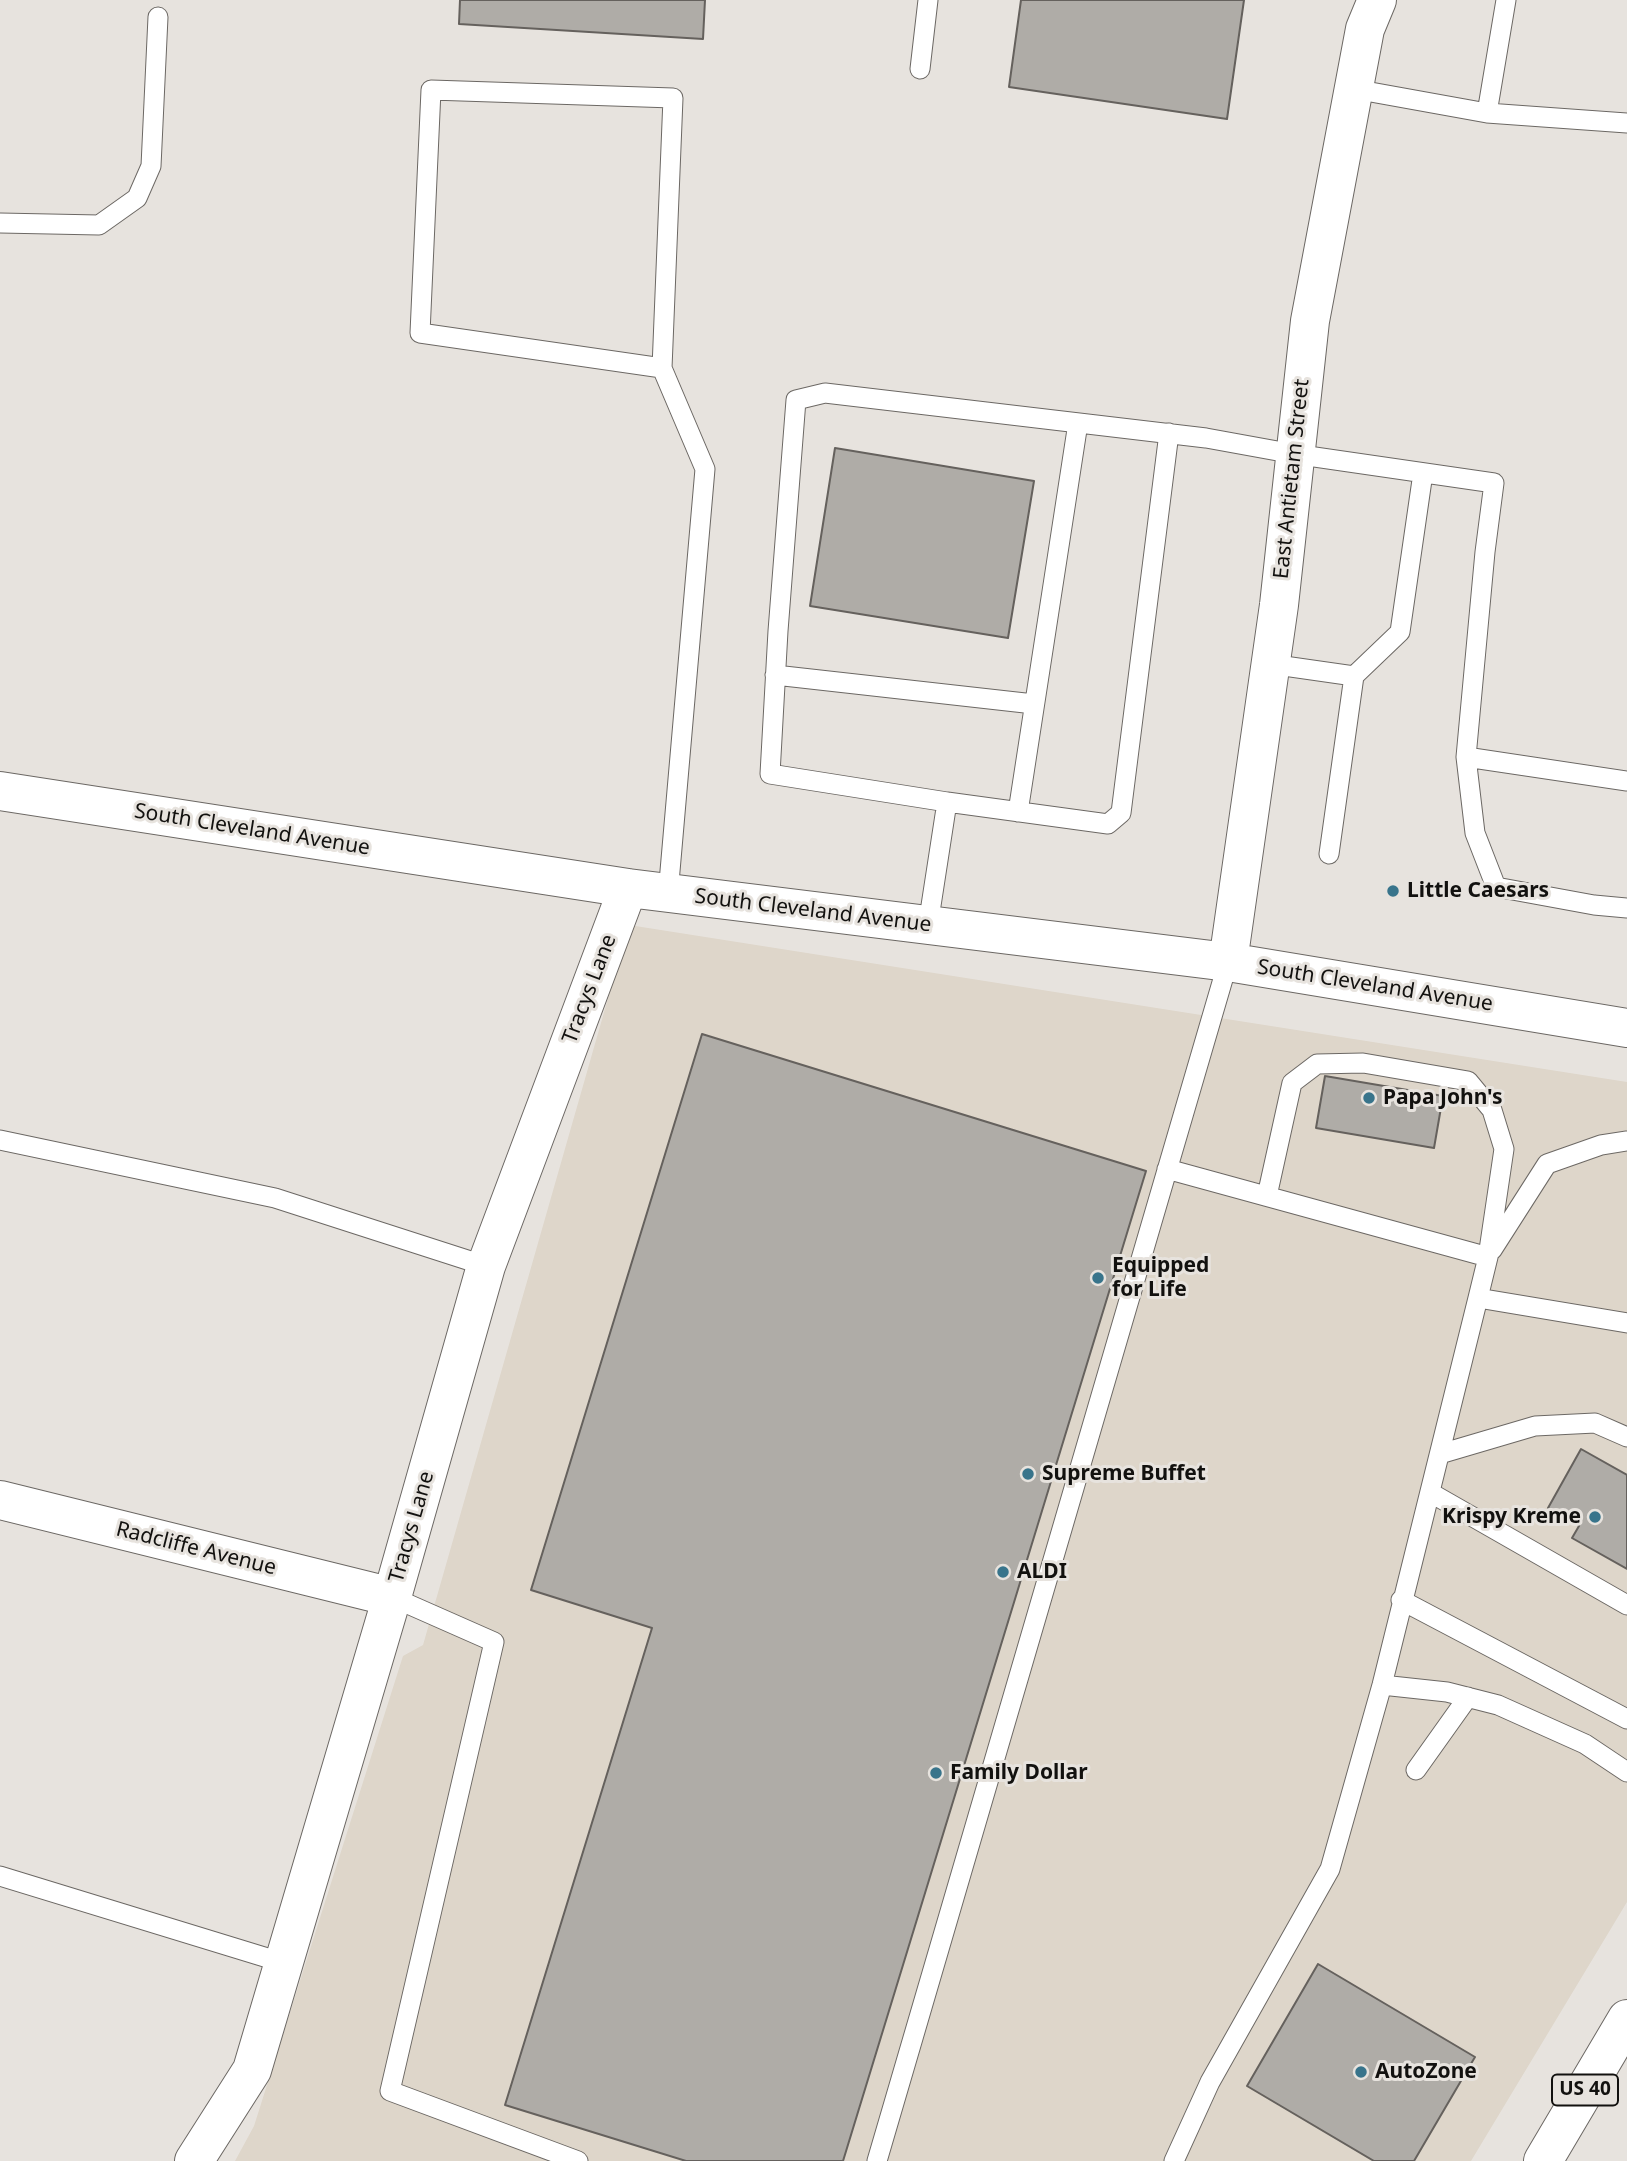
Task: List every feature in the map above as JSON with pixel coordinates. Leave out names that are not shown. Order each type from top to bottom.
[{"type":"street","name":"East Antietam Street","points":[[1228,962],[1279,605],[1310,321],[1365,29],[1377,0]]},
{"type":"street","name":"South Cleveland Avenue","points":[[0,791],[668,894],[1228,962],[1627,1028]]},
{"type":"street","name":"Tracys Lane","points":[[194,2161],[252,2070],[393,1597],[486,1266],[628,888]]},
{"type":"street","name":"Radcliffe Avenue","points":[[0,1500],[393,1597]]},
{"type":"street","name":"US 40","points":[[1543,2161],[1627,2019]]},
{"type":"lane","points":[[920,69],[928,0]]},
{"type":"lane","points":[[1487,113],[1506,0]]},
{"type":"lane","points":[[0,223],[99,225],[137,198],[151,166],[158,17]]},
{"type":"lane","points":[[1354,89],[1487,113],[1627,123]]},
{"type":"lane","points":[[662,368],[420,333],[432,90],[673,98],[662,368],[705,469],[668,894]]},
{"type":"lane","points":[[1169,433],[1121,813],[1108,824],[770,774],[796,400],[825,393],[1169,433],[1494,483],[1466,757],[1475,833],[1496,887],[1594,905],[1627,908]]},
{"type":"lane","points":[[1018,812],[1078,423]]},
{"type":"lane","points":[[1329,855],[1354,676],[1400,632],[1423,473]]},
{"type":"lane","points":[[1270,664],[1354,676]]},
{"type":"lane","points":[[775,676],[1034,704]]},
{"type":"lane","points":[[1466,757],[1627,782]]},
{"type":"lane","points":[[928,925],[947,802]]},
{"type":"lane","points":[[877,2161],[1228,962]]},
{"type":"lane","points":[[1174,2161],[1210,2082],[1330,1869],[1382,1685],[1401,1601],[1431,1493],[1488,1257],[1504,1149],[1492,1111],[1468,1081],[1363,1063],[1317,1064],[1292,1083],[1267,1196]]},
{"type":"lane","points":[[0,1140],[275,1198],[486,1266]]},
{"type":"lane","points":[[1488,1257],[1548,1164],[1601,1145],[1627,1141]]},
{"type":"lane","points":[[1167,1169],[1488,1257]]},
{"type":"lane","points":[[1478,1298],[1627,1324]]},
{"type":"lane","points":[[1440,1454],[1535,1426],[1595,1423],[1627,1437]]},
{"type":"lane","points":[[1431,1493],[1627,1605]]},
{"type":"lane","points":[[393,1597],[494,1642],[390,2091],[578,2161]]},
{"type":"lane","points":[[1401,1601],[1627,1719]]},
{"type":"lane","points":[[1382,1685],[1447,1692],[1497,1705],[1585,1744],[1627,1772]]},
{"type":"lane","points":[[1416,1770],[1468,1697]]},
{"type":"lane","points":[[0,1875],[284,1964]]},
{"type":"shaded area","points":[[629,925],[1627,1082],[1627,1902],[1471,2161],[235,2161],[254,2126],[403,1656],[423,1645]]},
{"type":"building","points":[[460,0],[705,0],[703,39],[459,24]]},
{"type":"building","points":[[1021,0],[1244,0],[1227,119],[1009,87]]},
{"type":"building","points":[[835,448],[1034,481],[1008,638],[810,606]]},
{"type":"building","points":[[702,1034],[1146,1171],[843,2161],[686,2161],[505,2105],[652,1628],[531,1590]]},
{"type":"building","points":[[1325,1076],[1443,1096],[1434,1148],[1316,1128]]},
{"type":"building","name":"Krispy Kreme","points":[[1581,1449],[1627,1475],[1627,1569],[1572,1538],[1579,1526],[1548,1508]]},
{"type":"building","name":"AutoZone","points":[[1318,1964],[1475,2057],[1414,2161],[1374,2161],[1247,2086]]},
{"type":"place","name":"Little Caesars","points":[[1393,891]]},
{"type":"place","name":"Papa John's","points":[[1369,1098]]},
{"type":"place","name":"Equipped for Life","points":[[1098,1278]]},
{"type":"place","name":"Supreme Buffet","points":[[1028,1474]]},
{"type":"place","name":"Krispy Kreme","points":[[1595,1517]]},
{"type":"place","name":"ALDI","points":[[1003,1572]]},
{"type":"place","name":"Family Dollar","points":[[936,1773]]},
{"type":"place","name":"AutoZone","points":[[1361,2072]]}]
